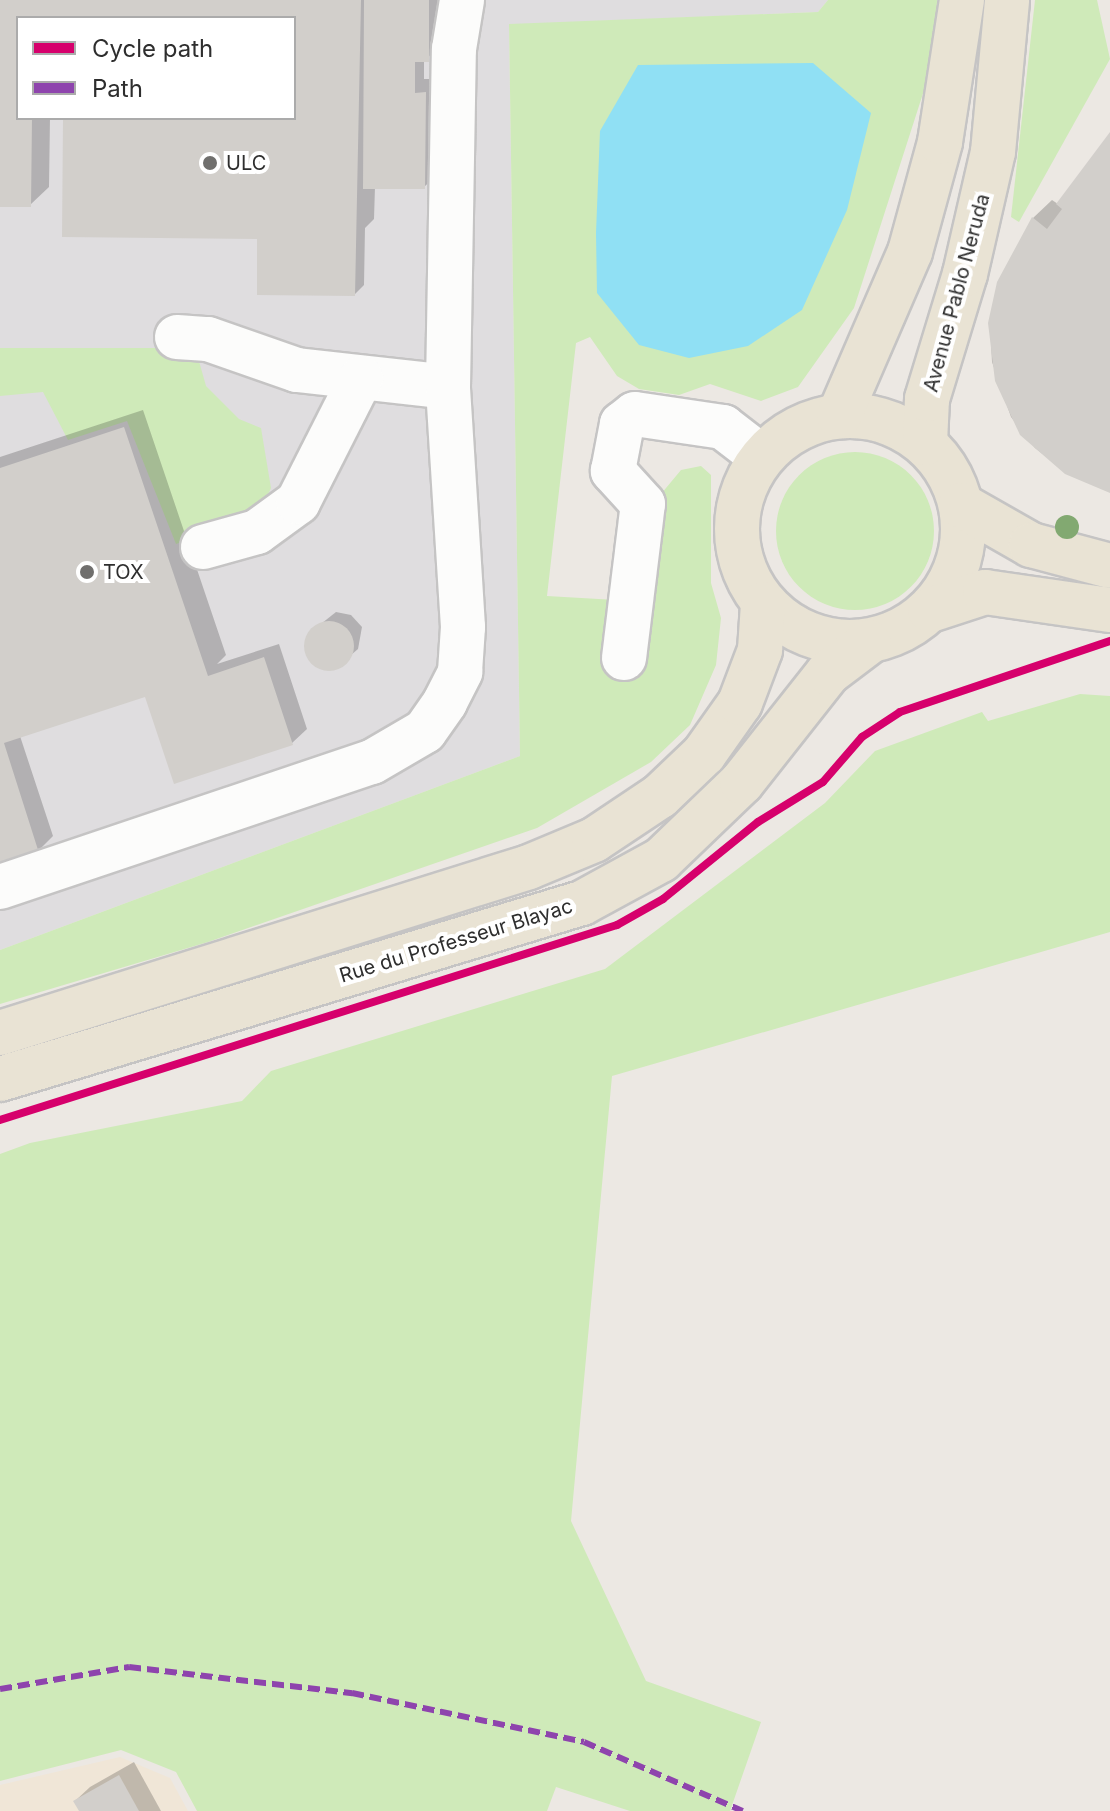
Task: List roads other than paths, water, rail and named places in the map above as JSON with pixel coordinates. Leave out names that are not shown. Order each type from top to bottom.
[{"type":"main road","points":[[839,416],[910,252],[940,142],[962,0]]},
{"type":"main road","name":"Avenue Pablo Neruda","points":[[925,443],[927,399],[965,274],[993,152],[1007,0]]},
{"type":"main road","points":[[930,610],[959,562],[961,505],[941,461],[925,443],[899,426],[839,416],[784,437],[762,457],[746,484],[737,515],[737,547],[746,577],[763,604],[811,637],[840,643],[869,642],[902,631],[930,610],[985,592],[1110,610]]},
{"type":"main road","points":[[961,505],[1031,545],[1110,566]]},
{"type":"main road","points":[[0,1033],[529,867],[594,840],[660,796],[704,754],[740,703],[760,650],[763,604]]},
{"type":"main road","name":"Rue du Professeur Blayac","points":[[0,1079],[582,903],[661,860],[742,782],[828,673],[869,642]]},
{"type":"lane","points":[[0,887],[372,762],[435,721],[460,672],[463,627],[448,387],[454,49],[462,0]]},
{"type":"lane","points":[[177,337],[208,339],[297,370],[448,387]]},
{"type":"lane","points":[[203,547],[257,532],[298,502],[334,439],[361,378]]},
{"type":"lane","points":[[624,658],[643,504],[613,471],[622,424],[635,414],[723,427],[762,457]]},
{"type":"water","points":[[813,63],[871,113],[847,210],[802,310],[748,346],[689,358],[639,345],[597,293],[596,233],[600,131],[638,65]]},
{"type":"place","name":"ULC","points":[[210,163]]},
{"type":"place","name":"TOX","points":[[87,572]]}]
